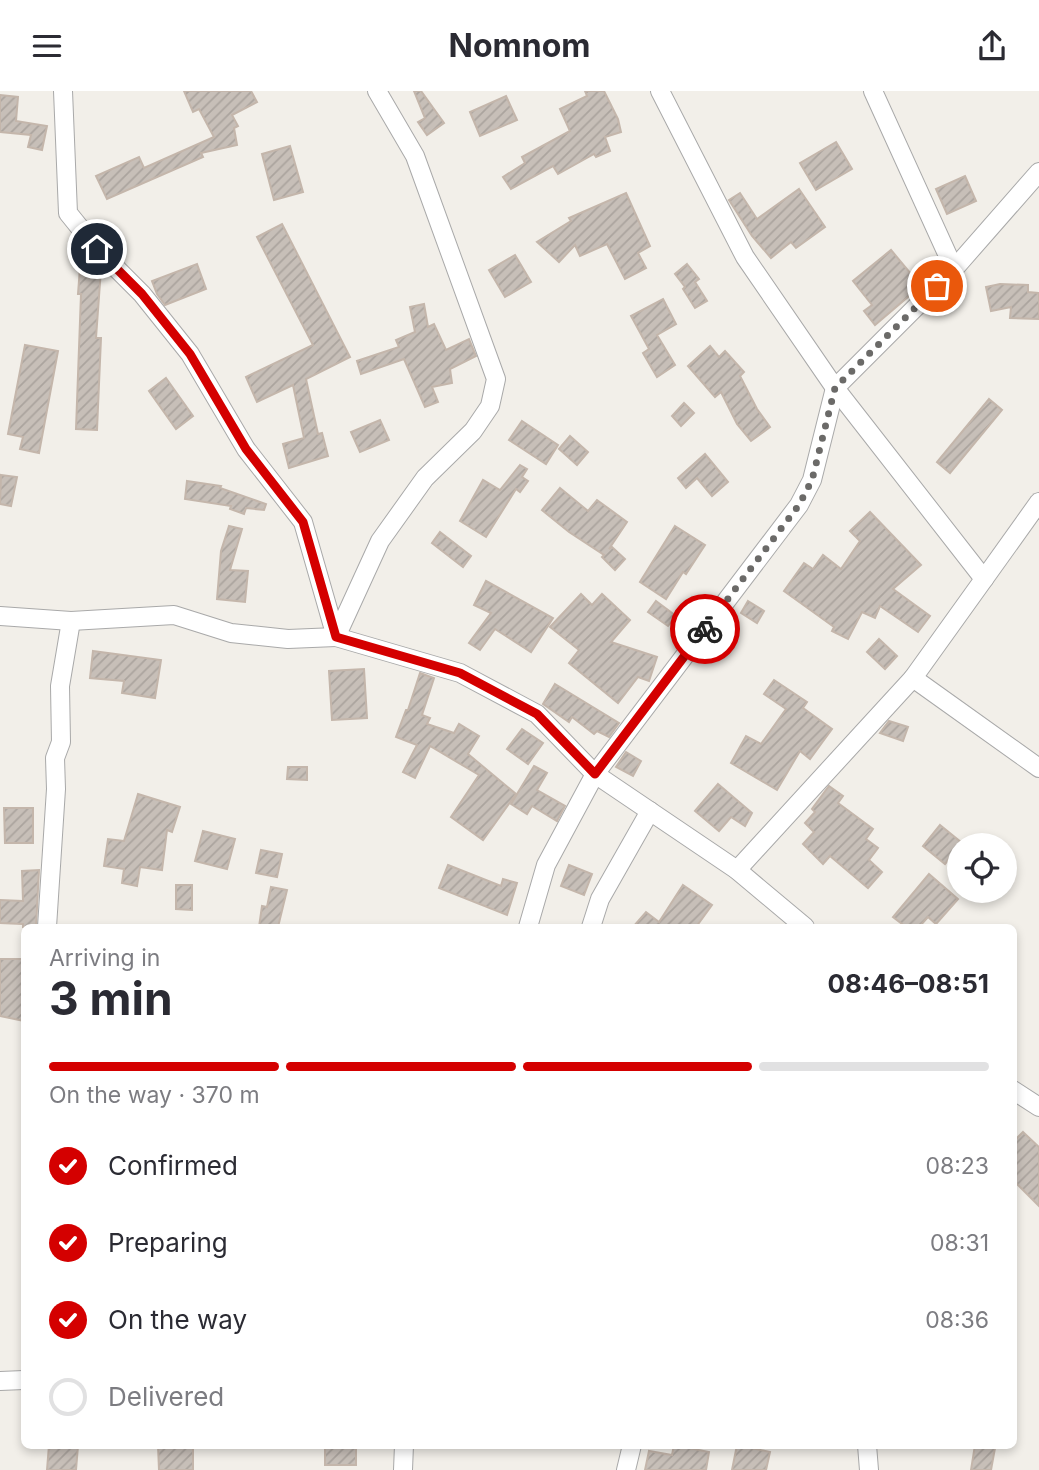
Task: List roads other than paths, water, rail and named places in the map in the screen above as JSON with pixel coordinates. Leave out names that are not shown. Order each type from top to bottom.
[{"type":"street","points":[[63,91],[68,213],[97,249],[142,294],[190,354],[246,449],[303,522],[336,637]]},
{"type":"street","points":[[336,637],[380,541],[425,478],[474,431],[490,406],[496,379],[415,156],[377,91]]},
{"type":"street","points":[[660,91],[745,257],[835,388],[984,579]]},
{"type":"street","points":[[873,91],[954,269]]},
{"type":"street","points":[[529,924],[545,865],[595,774],[799,505],[812,480],[835,388],[954,269],[1039,172]]},
{"type":"street","points":[[737,870],[913,678],[1039,502]]},
{"type":"street","points":[[0,615],[71,621],[173,615],[232,633],[288,639],[336,637],[460,673],[537,714],[595,774],[737,870],[801,924]]},
{"type":"street","points":[[47,924],[57,789],[55,758],[61,742],[60,686],[71,621]]},
{"type":"street","points":[[913,678],[1039,768]]},
{"type":"street","points":[[592,924],[600,899],[650,810]]},
{"type":"street","points":[[1017,1093],[1039,1107]]},
{"type":"street","points":[[0,1381],[21,1380]]},
{"type":"street","points":[[403,1470],[404,1449]]},
{"type":"street","points":[[626,1470],[631,1449]]},
{"type":"street","points":[[867,1449],[869,1470]]}]
